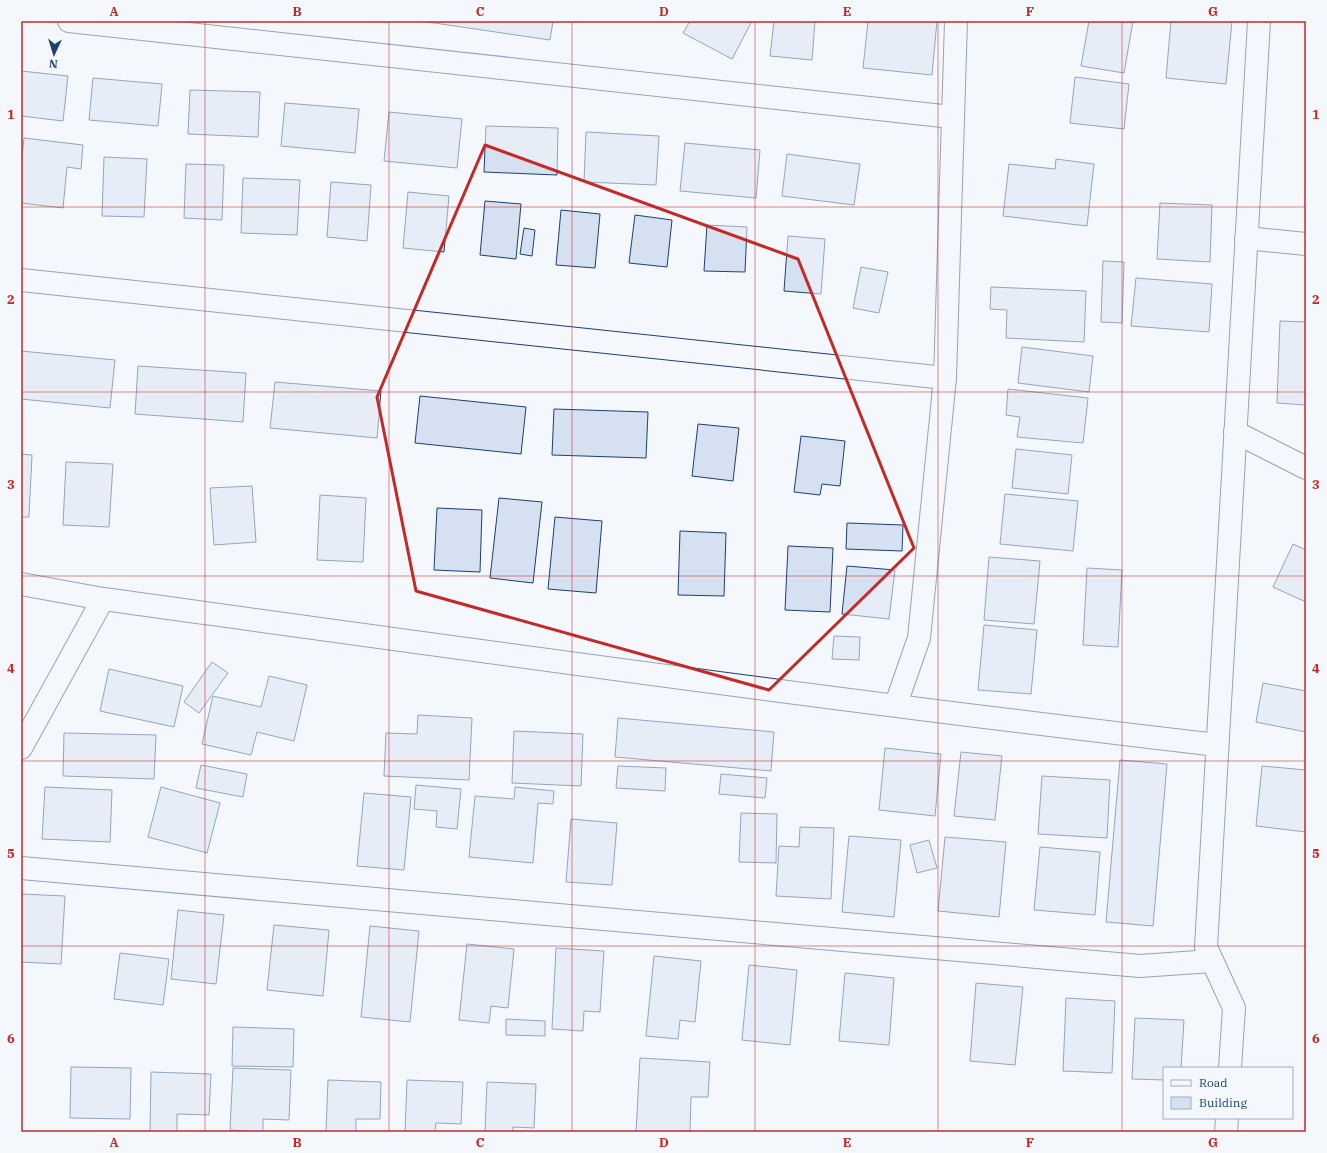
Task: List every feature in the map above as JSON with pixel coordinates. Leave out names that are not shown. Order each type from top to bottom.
[{"type":"street","points":[[69,21],[952,117]]},
{"type":"street","points":[[896,704],[919,638],[945,378],[956,21]]},
{"type":"street","points":[[1230,1067],[1234,1008],[1206,947],[1258,21]]},
{"type":"street","points":[[1246,238],[1306,244]]},
{"type":"street","points":[[21,280],[945,378]]},
{"type":"street","points":[[1235,432],[1306,468]]},
{"type":"street","points":[[21,584],[103,599],[765,690],[896,704],[947,713],[1217,745]]},
{"type":"street","points":[[21,748],[103,599]]},
{"type":"street","points":[[21,868],[1140,966],[1212,961]]},
{"type":"street","points":[[1226,1132],[1227,1119]]},
{"type":"highlighted area","points":[[485,145],[798,259],[914,548],[769,690],[416,591],[377,397]]},
{"type":"building","points":[[421,21],[553,21],[550,40]]},
{"type":"building","points":[[690,21],[752,21],[732,59],[683,33]]},
{"type":"building","points":[[774,21],[815,21],[812,60],[770,56]]},
{"type":"building","points":[[868,21],[937,21],[932,75],[863,68]]},
{"type":"building","points":[[1089,21],[1133,21],[1124,73],[1081,66]]},
{"type":"building","points":[[1171,21],[1232,21],[1226,84],[1166,78]]},
{"type":"building","points":[[21,71],[68,76],[63,121],[21,116]]},
{"type":"building","points":[[1075,77],[1129,84],[1124,129],[1070,123]]},
{"type":"building","points":[[93,78],[162,84],[158,126],[89,120]]},
{"type":"building","points":[[190,90],[260,92],[258,137],[188,134]]},
{"type":"building","points":[[285,103],[359,109],[355,153],[281,146]]},
{"type":"building","points":[[389,112],[462,119],[457,168],[384,161]]},
{"type":"building","points":[[486,126],[558,128],[557,175],[484,172]]},
{"type":"building","points":[[586,132],[659,136],[656,185],[584,182]]},
{"type":"building","points":[[24,138],[83,145],[81,169],[67,167],[63,208],[21,203],[21,166]]},
{"type":"building","points":[[685,143],[760,150],[756,198],[680,191]]},
{"type":"building","points":[[787,154],[860,164],[854,205],[782,196]]},
{"type":"building","points":[[104,157],[147,159],[144,217],[102,216]]},
{"type":"building","points":[[1056,159],[1094,164],[1087,226],[1003,216],[1009,164],[1055,169]]},
{"type":"building","points":[[186,164],[224,165],[222,220],[184,218]]},
{"type":"building","points":[[243,178],[300,180],[297,235],[241,233]]},
{"type":"building","points":[[331,182],[371,185],[367,241],[327,237]]},
{"type":"building","points":[[408,192],[449,196],[444,252],[403,248]]},
{"type":"building","points":[[485,201],[521,204],[516,259],[480,255]]},
{"type":"building","points":[[1160,203],[1212,205],[1210,262],[1157,259]]},
{"type":"building","points":[[561,210],[600,214],[595,268],[556,265]]},
{"type":"building","points":[[635,215],[672,220],[667,267],[629,263]]},
{"type":"building","points":[[707,225],[747,227],[745,272],[704,271]]},
{"type":"building","points":[[524,228],[535,230],[532,256],[520,254]]},
{"type":"building","points":[[788,236],[825,239],[821,294],[784,291]]},
{"type":"building","points":[[1103,261],[1124,262],[1122,323],[1101,322]]},
{"type":"building","points":[[861,267],[888,272],[879,313],[853,308]]},
{"type":"building","points":[[1136,278],[1212,284],[1209,332],[1131,326]]},
{"type":"building","points":[[991,287],[1086,291],[1084,342],[1006,338],[1007,310],[990,309]]},
{"type":"building","points":[[1280,321],[1306,322],[1306,405],[1277,403]]},
{"type":"building","points":[[1022,347],[1093,356],[1089,392],[1018,383]]},
{"type":"building","points":[[21,351],[115,360],[110,408],[21,399]]},
{"type":"building","points":[[138,366],[246,373],[243,422],[135,414]]},
{"type":"building","points":[[275,382],[381,391],[377,438],[270,428]]},
{"type":"building","points":[[1008,389],[1088,398],[1083,443],[1017,437],[1020,417],[1006,415]]},
{"type":"building","points":[[420,396],[526,407],[521,454],[415,443]]},
{"type":"building","points":[[554,409],[648,412],[646,458],[552,455]]},
{"type":"building","points":[[698,424],[739,428],[733,481],[692,476]]},
{"type":"building","points":[[801,436],[845,441],[840,486],[822,484],[820,495],[794,492]]},
{"type":"building","points":[[1016,449],[1072,455],[1068,494],[1012,488]]},
{"type":"building","points":[[21,454],[32,455],[29,517],[21,517]]},
{"type":"building","points":[[66,462],[113,464],[109,527],[63,525]]},
{"type":"building","points":[[252,486],[256,542],[214,545],[210,488]]},
{"type":"building","points":[[1005,494],[1078,501],[1073,551],[1000,544]]},
{"type":"building","points":[[320,495],[366,498],[363,562],[317,560]]},
{"type":"building","points":[[499,498],[542,502],[533,583],[490,578]]},
{"type":"building","points":[[437,508],[482,510],[480,572],[434,570]]},
{"type":"building","points":[[555,517],[602,521],[596,593],[548,589]]},
{"type":"building","points":[[847,523],[903,525],[902,551],[846,549]]},
{"type":"building","points":[[680,531],[726,533],[724,596],[678,595]]},
{"type":"building","points":[[1293,544],[1306,550],[1306,602],[1273,587]]},
{"type":"building","points":[[788,546],[833,548],[830,612],[785,610]]},
{"type":"building","points":[[989,557],[1040,561],[1034,624],[984,620]]},
{"type":"building","points":[[847,566],[895,570],[889,619],[842,614]]},
{"type":"building","points":[[1087,568],[1122,570],[1118,647],[1083,645]]},
{"type":"building","points":[[984,625],[1037,630],[1031,694],[978,690]]},
{"type":"building","points":[[834,636],[860,637],[859,660],[832,659]]},
{"type":"building","points":[[212,662],[228,673],[199,713],[184,702]]},
{"type":"building","points":[[109,669],[183,686],[174,727],[100,711]]},
{"type":"building","points":[[269,676],[307,685],[294,741],[257,732],[251,755],[202,744],[213,696],[261,707]]},
{"type":"building","points":[[1263,683],[1306,691],[1306,732],[1256,722]]},
{"type":"building","points":[[418,715],[472,718],[469,780],[384,776],[386,733],[417,734]]},
{"type":"building","points":[[618,718],[774,732],[771,771],[615,757]]},
{"type":"building","points":[[514,731],[583,734],[581,786],[512,783]]},
{"type":"building","points":[[64,733],[156,735],[154,779],[63,776]]},
{"type":"building","points":[[885,748],[941,754],[935,816],[879,810]]},
{"type":"building","points":[[961,752],[1002,756],[995,820],[954,816]]},
{"type":"building","points":[[1120,760],[1167,764],[1153,926],[1106,922]]},
{"type":"building","points":[[201,765],[247,774],[243,797],[196,788]]},
{"type":"building","points":[[618,766],[666,768],[665,791],[616,788]]},
{"type":"building","points":[[1262,766],[1306,770],[1306,832],[1256,826]]},
{"type":"building","points":[[721,774],[767,778],[765,798],[719,794]]},
{"type":"building","points":[[1042,776],[1110,780],[1107,838],[1038,834]]},
{"type":"building","points":[[416,785],[461,789],[457,829],[436,827],[437,811],[414,809]]},
{"type":"building","points":[[45,787],[112,790],[110,842],[42,839]]},
{"type":"building","points":[[161,787],[220,803],[207,853],[148,837]]},
{"type":"building","points":[[515,787],[554,791],[553,804],[538,803],[533,863],[469,857],[475,796],[514,799]]},
{"type":"building","points":[[364,793],[411,797],[404,870],[357,866]]},
{"type":"building","points":[[741,813],[777,814],[776,863],[739,862]]},
{"type":"building","points":[[571,819],[617,823],[612,885],[566,882]]},
{"type":"building","points":[[800,827],[834,828],[831,899],[776,896],[779,846],[799,847]]},
{"type":"building","points":[[849,836],[901,840],[894,917],[842,912]]},
{"type":"building","points":[[945,837],[1006,842],[999,917],[938,911]]},
{"type":"building","points":[[929,840],[937,868],[917,873],[910,845]]},
{"type":"building","points":[[1040,847],[1100,852],[1095,915],[1034,910]]},
{"type":"building","points":[[21,894],[65,896],[61,964],[21,962]]},
{"type":"building","points":[[178,910],[224,915],[216,984],[171,979]]},
{"type":"building","points":[[274,925],[329,930],[323,996],[267,990]]},
{"type":"building","points":[[370,926],[419,931],[410,1022],[361,1017]]},
{"type":"building","points":[[467,944],[514,949],[508,1008],[491,1006],[489,1023],[459,1020]]},
{"type":"building","points":[[556,948],[604,951],[600,1012],[584,1011],[583,1031],[552,1029]]},
{"type":"building","points":[[120,953],[169,959],[163,1005],[114,999]]},
{"type":"building","points":[[654,956],[701,961],[695,1022],[680,1020],[678,1039],[646,1036]]},
{"type":"building","points":[[749,965],[797,970],[790,1045],[742,1040]]},
{"type":"building","points":[[845,973],[894,978],[889,1045],[839,1041]]},
{"type":"building","points":[[976,983],[1023,987],[1015,1065],[970,1061]]},
{"type":"building","points":[[1066,998],[1115,1001],[1112,1073],[1063,1071]]},
{"type":"building","points":[[1135,1018],[1184,1020],[1181,1067],[1163,1067],[1163,1080],[1132,1079]]},
{"type":"building","points":[[506,1019],[545,1021],[545,1036],[506,1035]]},
{"type":"building","points":[[233,1027],[294,1029],[293,1067],[232,1066]]},
{"type":"building","points":[[640,1058],[710,1062],[708,1097],[691,1097],[690,1131],[636,1132]]},
{"type":"building","points":[[71,1067],[131,1068],[130,1119],[70,1118]]},
{"type":"building","points":[[233,1068],[291,1070],[289,1120],[263,1119],[263,1132],[230,1130]]},
{"type":"building","points":[[151,1072],[211,1074],[209,1115],[177,1114],[177,1132],[150,1132]]},
{"type":"building","points":[[328,1080],[381,1082],[380,1119],[356,1119],[356,1132],[326,1132]]},
{"type":"building","points":[[407,1080],[463,1082],[461,1124],[436,1123],[435,1132],[405,1132]]},
{"type":"building","points":[[487,1082],[536,1084],[534,1128],[513,1127],[513,1132],[485,1132]]}]
